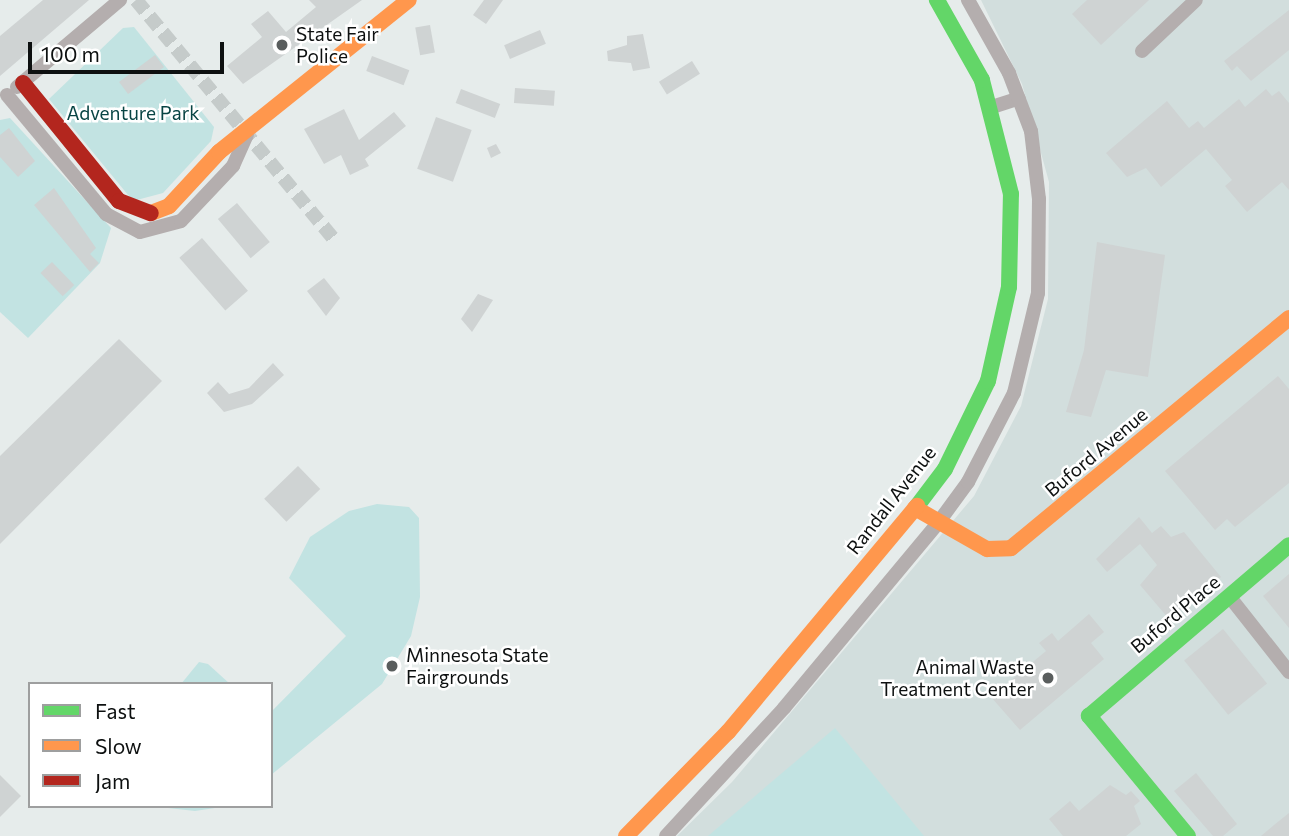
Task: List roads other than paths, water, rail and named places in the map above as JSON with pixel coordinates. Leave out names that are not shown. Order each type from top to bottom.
[{"type":"street","points":[[120,0],[4,99],[106,214],[126,228],[151,232],[189,214],[233,166],[247,135]]},
{"type":"street","points":[[23,83],[119,201],[134,212],[152,213],[169,206],[219,152],[247,135],[409,0]]},
{"type":"street","name":"Randall Avenue","points":[[626,836],[728,732],[915,508],[968,426],[1002,336],[1011,194],[992,107],[937,0]]},
{"type":"street","points":[[666,836],[776,717],[938,523],[993,438],[1030,332],[1042,240],[1031,131],[1019,98],[968,0]]},
{"type":"street","points":[[1142,51],[1196,0]]},
{"type":"street","points":[[992,107],[1019,98]]},
{"type":"street","name":"Buford Avenue","points":[[915,508],[987,549],[1011,548],[1289,318]]},
{"type":"street","name":"Buford Place","points":[[1188,836],[1089,716],[1289,545]]},
{"type":"street","points":[[1229,596],[1289,672]]},
{"type":"tunnel","points":[[136,0],[333,238]]},
{"type":"place","name":"State Fair Police","points":[[282,45]]},
{"type":"place","name":"Minnesota State Fairgrounds","points":[[392,666]]},
{"type":"place","name":"Animal Waste Treatment Center","points":[[1048,678]]},
{"type":"park label","name":"Adventure Park","points":[[133,113]]}]
